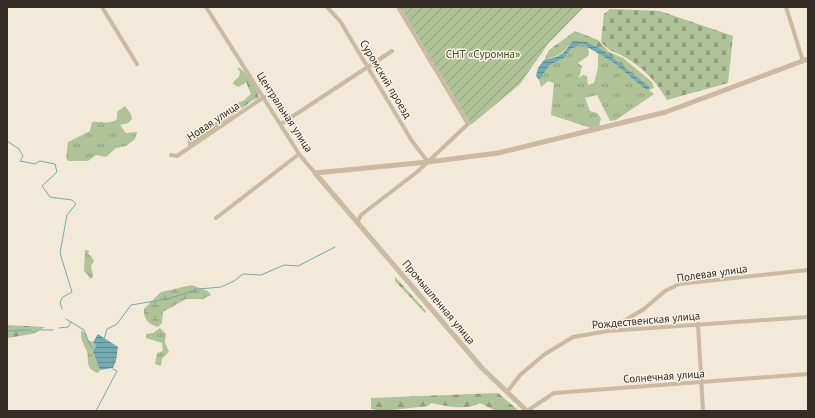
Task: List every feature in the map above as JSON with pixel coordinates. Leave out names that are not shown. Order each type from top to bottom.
[{"type":"street","points":[[102,7],[136,64]]},
{"type":"street","name":"Центральная улица","points":[[206,7],[299,154],[357,223]]},
{"type":"street","name":"Суромский проезд","points":[[327,7],[340,21],[368,65],[412,141],[428,162]]},
{"type":"street","points":[[357,223],[361,215],[428,162],[468,124],[398,7]]},
{"type":"street","points":[[315,173],[428,162],[498,153],[666,112],[805,60],[786,7]]},
{"type":"street","points":[[281,124],[368,65],[392,51]]},
{"type":"street","name":"Новая улица","points":[[172,155],[177,156],[264,97]]},
{"type":"street","points":[[216,218],[299,154]]},
{"type":"street","name":"Промышленная улица","points":[[357,223],[482,368],[527,411]]},
{"type":"street","name":"Полевая улица","points":[[608,331],[644,309],[666,291],[679,284],[808,270]]},
{"type":"street","name":"Рождественская улица","points":[[507,392],[520,375],[546,354],[573,337],[608,331],[808,317]]},
{"type":"street","points":[[698,324],[704,411]]},
{"type":"street","name":"Солнечная улица","points":[[527,411],[554,393],[808,374]]},
{"type":"green space","name":"СНТ «Суромна»","points":[[400,7],[584,7],[548,44],[520,84],[471,125]]},
{"type":"green space","points":[[610,9],[660,11],[733,36],[728,83],[667,100],[654,81],[644,71],[625,57],[604,46],[601,42],[604,14]]},
{"type":"green space","points":[[575,31],[598,40],[609,52],[623,58],[652,82],[654,88],[649,90],[648,87],[603,50],[587,42],[568,46],[560,54],[544,60],[549,50]]},
{"type":"green space","points":[[582,44],[588,47],[589,55],[578,63],[582,66],[579,78],[583,75],[587,76],[588,85],[594,83],[598,68],[598,53],[611,61],[645,89],[654,94],[616,120],[610,121],[597,95],[585,98],[590,111],[597,113],[601,118],[599,127],[591,128],[551,115],[554,83],[548,81],[541,87],[539,80],[550,65],[564,58],[571,49]]},
{"type":"green space","points":[[237,67],[251,80],[259,98],[253,100],[188,148],[188,139],[185,137],[187,135],[189,134],[193,139],[195,136],[199,137],[204,130],[211,127],[214,123],[221,119],[223,113],[229,109],[231,111],[232,107],[236,106],[239,102],[243,101],[251,94],[246,82],[239,87],[233,84],[239,77],[240,72]]},
{"type":"green space","points":[[125,106],[131,114],[132,119],[128,123],[120,125],[126,133],[137,132],[135,139],[126,146],[116,148],[106,157],[96,155],[88,161],[69,161],[66,159],[68,142],[90,131],[92,122],[114,121],[117,119],[117,112]]},
{"type":"green space","points":[[85,250],[89,251],[88,254],[94,261],[91,266],[93,276],[91,279],[84,271]]},
{"type":"green space","points":[[395,277],[426,311],[425,313],[395,281]]},
{"type":"green space","points":[[192,285],[208,291],[211,295],[203,299],[186,299],[163,312],[162,323],[158,327],[147,321],[144,316],[144,309],[161,292]]},
{"type":"green space","points":[[7,325],[45,327],[32,334],[7,338]]},
{"type":"green space","points":[[160,328],[166,334],[165,342],[169,352],[162,358],[161,366],[155,364],[157,353],[163,351],[162,343],[146,338],[146,334],[153,333]]},
{"type":"green space","points":[[81,330],[86,334],[88,340],[93,342],[96,346],[93,352],[100,370],[98,373],[93,371],[88,365],[87,353],[82,340]]},
{"type":"green space","points":[[498,393],[519,411],[496,411],[480,403],[469,407],[431,403],[428,406],[383,411],[371,409],[371,398]]},
{"type":"water","points":[[573,41],[587,42],[603,50],[649,87],[649,90],[645,89],[611,61],[582,44],[571,49],[564,58],[550,65],[539,80],[536,76],[538,68],[544,60],[556,57],[563,53]]},
{"type":"water","points":[[98,334],[118,347],[116,361],[113,368],[100,370],[93,352],[96,346],[93,342]]},
{"type":"waterway","points":[[7,141],[19,149],[23,156],[20,161],[35,164],[40,161],[55,164],[57,172],[42,186],[50,197],[72,200],[76,204],[67,215],[60,253],[72,292],[63,297],[60,302],[62,309]]},
{"type":"waterway","points":[[104,339],[107,329],[117,324],[131,305],[167,299],[199,289],[221,287],[234,281],[243,274],[261,275],[284,265],[298,266],[335,247]]},
{"type":"waterway","points":[[66,319],[84,330],[90,345],[94,350]]},
{"type":"waterway","points":[[59,328],[68,327],[71,322]]},
{"type":"waterway","points":[[7,331],[30,330],[34,333],[39,330],[53,330]]},
{"type":"waterway","points":[[96,411],[117,371],[113,369]]}]
